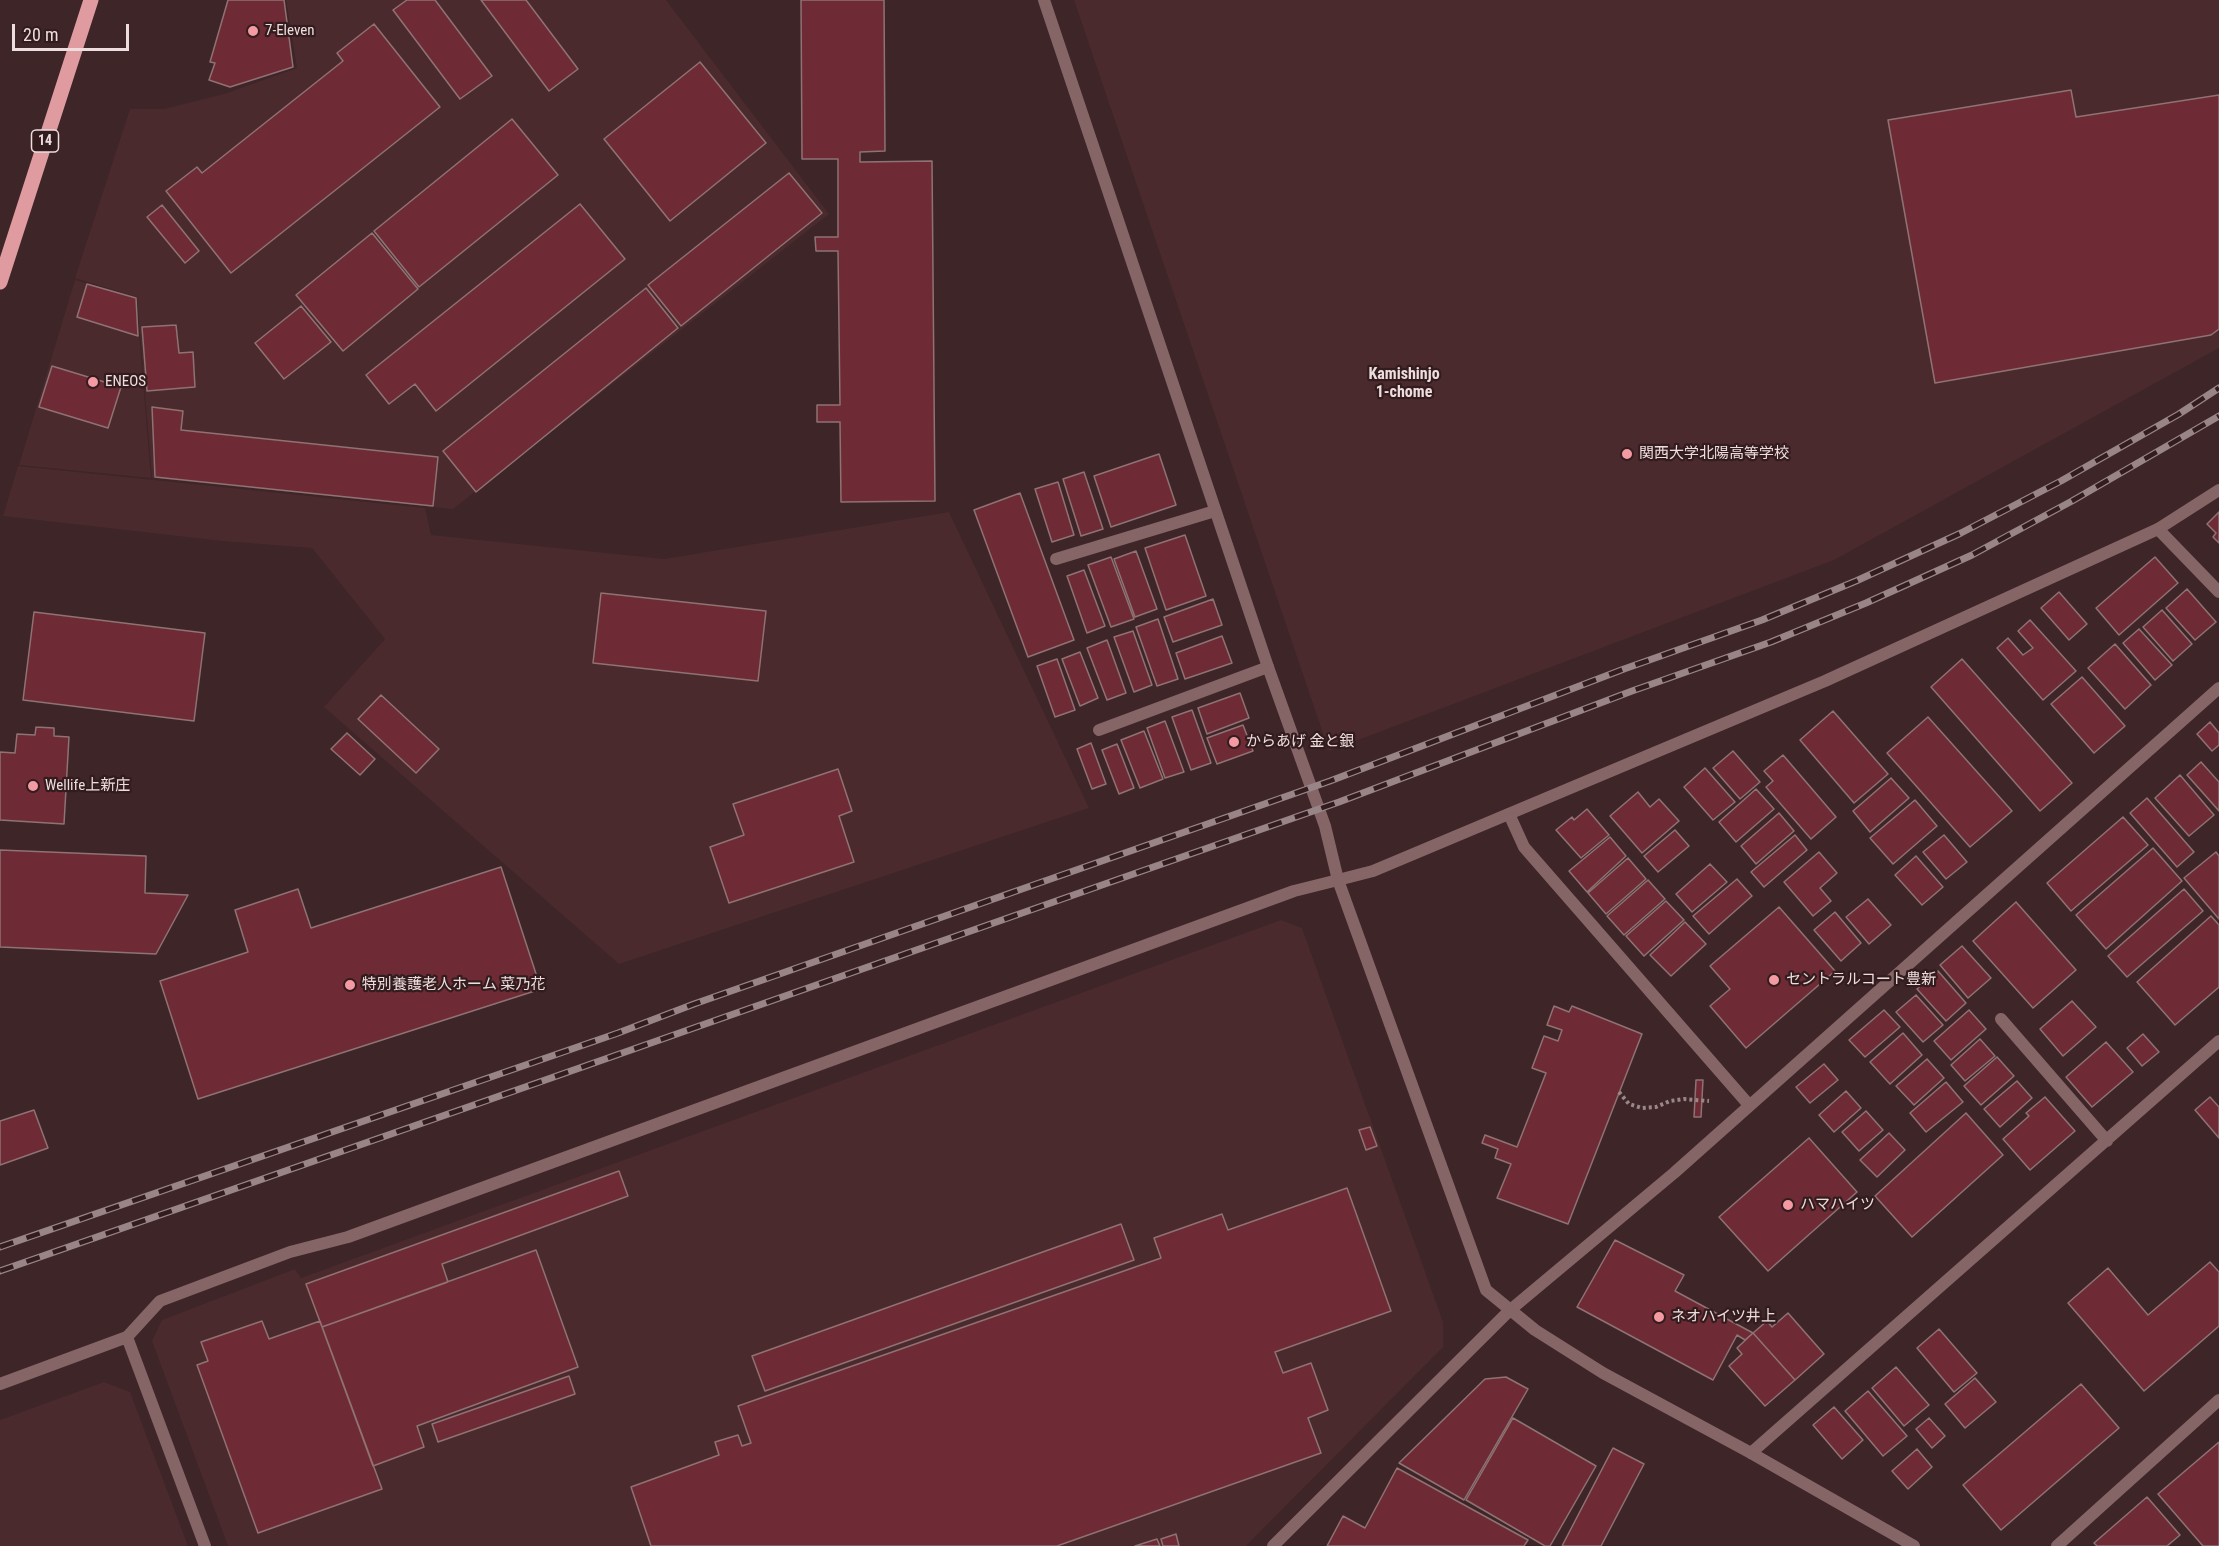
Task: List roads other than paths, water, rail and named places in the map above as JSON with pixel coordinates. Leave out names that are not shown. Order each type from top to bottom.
[{"type":"main road","name":"14","points":[[0,282],[91,0]]},
{"type":"street","points":[[1044,0],[1268,667],[1325,826],[1338,880],[1486,1290],[1535,1330],[1603,1372],[1914,1546]]},
{"type":"street","points":[[0,1384],[128,1337],[160,1301],[290,1252],[348,1237],[1294,891],[1373,871],[1825,681],[2158,529],[2219,490]]},
{"type":"street","points":[[1056,560],[1215,511]]},
{"type":"street","points":[[2158,529],[2219,592]]},
{"type":"street","points":[[1099,730],[1268,667]]},
{"type":"street","points":[[1273,1546],[1509,1311],[1674,1173],[2219,688]]},
{"type":"street","points":[[1509,814],[1524,847],[1749,1105]]},
{"type":"street","points":[[2001,1019],[2108,1141]]},
{"type":"street","points":[[1751,1453],[2219,1041]]},
{"type":"street","points":[[128,1337],[205,1546]]},
{"type":"street","points":[[2056,1546],[2219,1400]]},
{"type":"railway","points":[[0,1247],[618,1033],[694,1004],[1330,781],[1624,669],[1762,620],[1856,581],[1961,533],[2061,481],[2179,414],[2219,388]]},
{"type":"railway","points":[[0,1271],[1339,802],[1632,691],[1771,642],[1866,603],[1972,555],[2072,501],[2219,416]]},
{"type":"place","name":"7-Eleven","points":[[253,31]]},
{"type":"place","name":"ENEOS","points":[[93,382]]},
{"type":"place","name":"関西大学北陽高等学校","points":[[1627,454]]},
{"type":"place","name":"からあげ 金と銀","points":[[1234,742]]},
{"type":"place","name":"Wellife上新庄","points":[[33,786]]},
{"type":"place","name":"セントラルコート豊新","points":[[1774,980]]},
{"type":"place","name":"特別養護老人ホーム 菜乃花","points":[[350,985]]},
{"type":"place","name":"ハマハイツ","points":[[1788,1205]]},
{"type":"place","name":"ネオハイツ井上","points":[[1659,1317]]},
{"type":"district","name":"Kamishinjo 1-chome","points":[[1404,384]]}]
